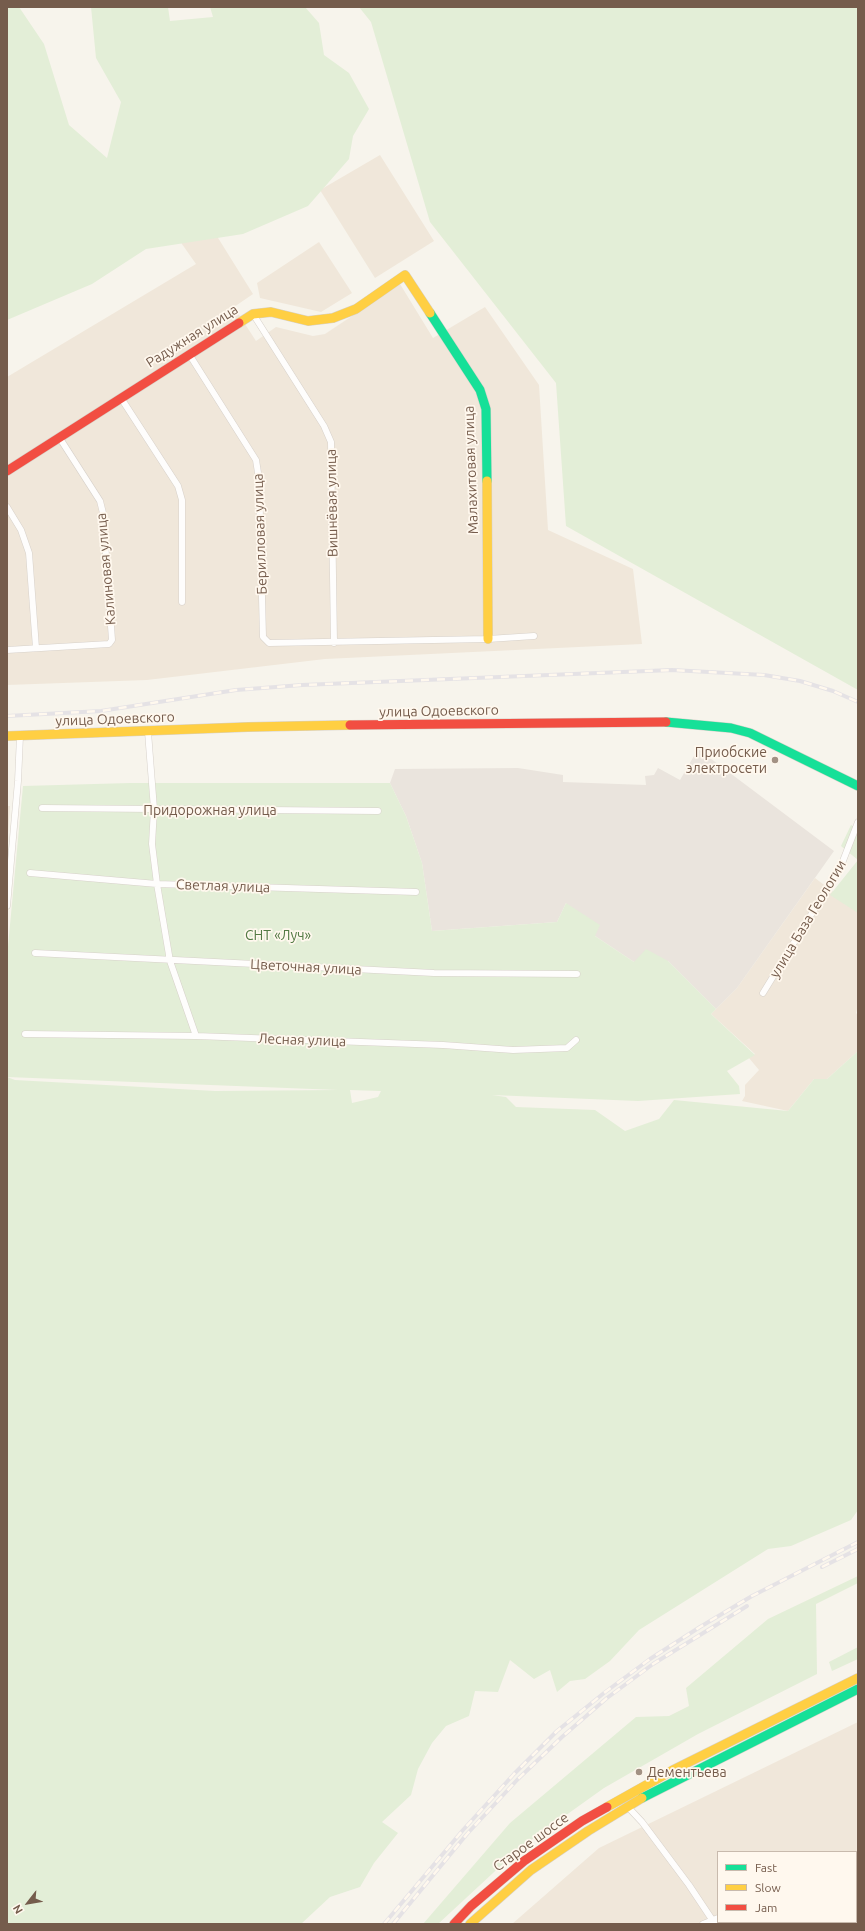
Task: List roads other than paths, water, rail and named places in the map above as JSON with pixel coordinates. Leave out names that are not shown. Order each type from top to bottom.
[{"type":"main road","name":"Радужная улица","points":[[7,471],[253,314],[271,312],[308,320],[333,318],[356,309],[405,275]]},
{"type":"main road","name":"Малахитовая улица","points":[[405,275],[480,390],[486,409],[488,639]]},
{"type":"main road","name":"улица Одоевского","points":[[7,736],[148,732],[248,727],[623,721],[681,722],[717,726],[750,733],[858,786]]},
{"type":"main road","points":[[767,1728],[858,1678]]},
{"type":"main road","points":[[767,1728],[858,1689]]},
{"type":"main road","name":"Старое шоссе","points":[[454,1924],[471,1906],[524,1861],[582,1821],[632,1793],[767,1728]]},
{"type":"main road","name":"Старое шоссе","points":[[470,1924],[531,1870],[588,1831],[627,1806],[767,1728]]},
{"type":"street","name":"Вишнёвая улица","points":[[253,314],[324,426],[331,442],[334,643]]},
{"type":"street","name":"Берилловая улица","points":[[189,354],[256,460],[259,479],[263,637],[269,644],[334,643]]},
{"type":"street","points":[[121,398],[178,486],[182,500],[182,602]]},
{"type":"street","name":"Калиновая улица","points":[[36,648],[109,644],[112,640],[103,513],[100,501],[59,437]]},
{"type":"street","points":[[7,508],[21,530],[29,553],[36,648],[7,650]]},
{"type":"street","points":[[334,643],[488,639],[534,636]]},
{"type":"street","points":[[148,732],[154,809],[152,844],[157,884],[170,961],[196,1036]]},
{"type":"street","points":[[7,906],[10,838],[20,736]]},
{"type":"street","name":"Придорожная улица","points":[[42,808],[378,811]]},
{"type":"street","name":"улица База Геологии","points":[[764,993],[841,866],[858,822]]},
{"type":"street","name":"Светлая улица","points":[[30,873],[157,884],[416,892]]},
{"type":"street","name":"Цветочная улица","points":[[35,953],[170,961],[434,973],[577,974]]},
{"type":"street","name":"Лесная улица","points":[[24,1034],[196,1036],[443,1045],[513,1050],[567,1048],[576,1040]]},
{"type":"street","points":[[627,1806],[642,1822],[715,1920],[703,1924]]},
{"type":"railway","points":[[7,716],[101,711],[236,690],[302,685],[672,670],[764,675],[800,681],[833,691],[858,702]]},
{"type":"railway","points":[[384,1924],[463,1830],[514,1774],[557,1731],[604,1693],[650,1659],[752,1596],[858,1542]]},
{"type":"railway","points":[[822,1567],[858,1549]]},
{"type":"railway","points":[[393,1924],[467,1834],[518,1779],[562,1737],[607,1698],[653,1664],[747,1606]]},
{"type":"place","name":"Приобские электросети","points":[[775,760]]},
{"type":"place","name":"Дементьева","points":[[639,1772]]},
{"type":"park label","name":"СНТ «Луч»","points":[[278,935]]}]
